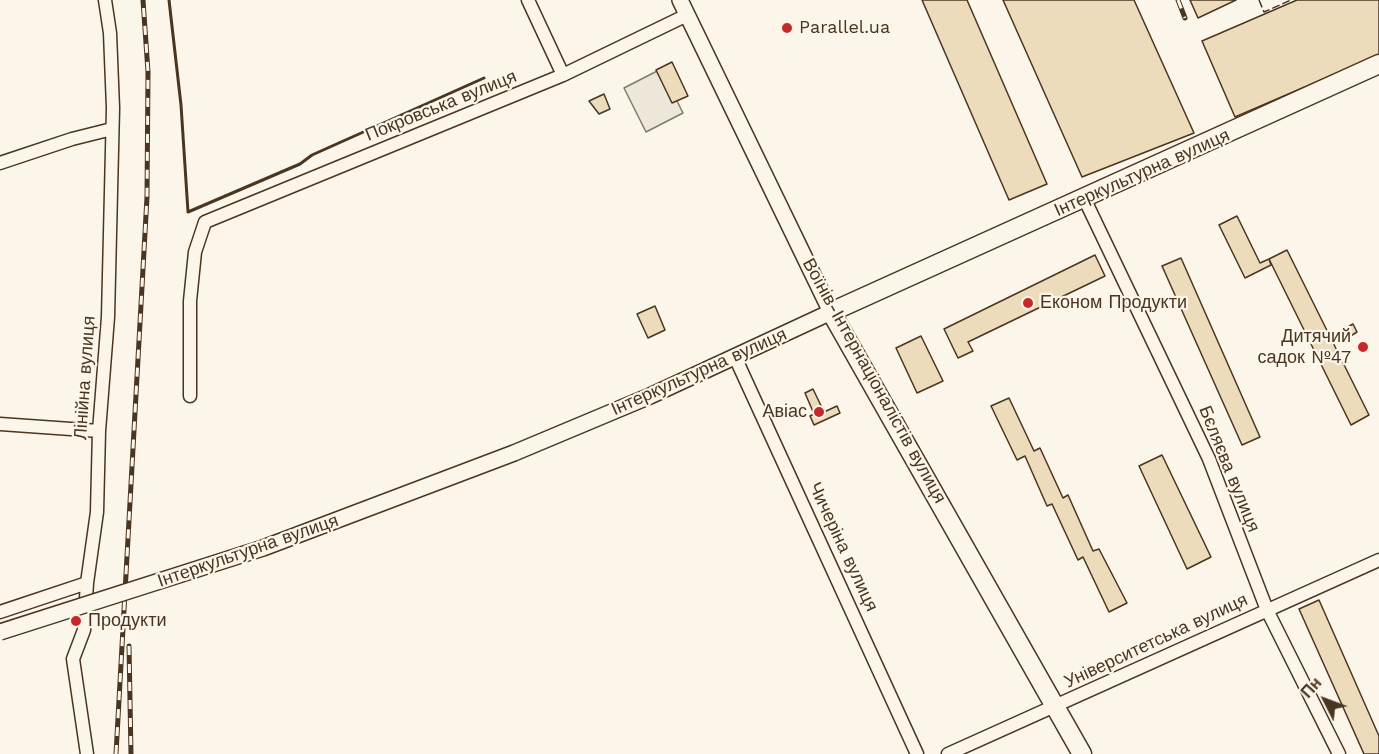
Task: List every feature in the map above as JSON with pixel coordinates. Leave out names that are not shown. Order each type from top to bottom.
[{"type":"highway","name":"Інтеркультурна вулиця","points":[[831,312],[1379,64]]},
{"type":"highway","name":"Воїнів-Інтернаціоналістів вулиця","points":[[831,312],[926,475],[1054,708],[1082,754]]},
{"type":"main road","name":"Воїнів-Інтернаціоналістів вулиця","points":[[680,0],[831,312]]},
{"type":"main road","name":"Інтеркультурна вулиця","points":[[0,633],[263,548],[514,453],[650,396],[831,312]]},
{"type":"street","name":"Лінійна вулиця","points":[[87,754],[73,659],[84,630],[87,584],[97,512],[99,431],[108,317],[112,129],[110,33],[105,0]]},
{"type":"street","points":[[528,0],[563,75]]},
{"type":"street","name":"Покровська вулиця","points":[[190,396],[190,301],[195,252],[205,222],[563,75],[687,15]]},
{"type":"street","points":[[0,163],[72,139],[112,129]]},
{"type":"street","name":"Бєляєва вулиця","points":[[1084,198],[1209,459],[1267,610],[1338,754]]},
{"type":"street","name":"Чичеріна вулиця","points":[[735,357],[917,754]]},
{"type":"street","points":[[0,424],[99,431]]},
{"type":"street","name":"Університетська вулиця","points":[[948,754],[1379,560]]},
{"type":"street","points":[[0,612],[87,584]]},
{"type":"shaded area","points":[[661,69],[683,113],[646,132],[624,88]]},
{"type":"building","points":[[922,0],[967,0],[1047,184],[1009,200]]},
{"type":"building","points":[[1003,0],[1134,0],[1194,133],[1082,177]]},
{"type":"building","points":[[1190,0],[1236,0],[1198,18]]},
{"type":"building","points":[[1297,0],[1379,0],[1379,55],[1235,117],[1202,41]]},
{"type":"building","points":[[672,62],[688,96],[672,103],[656,70]]},
{"type":"building","points":[[604,94],[610,109],[599,114],[589,101]]},
{"type":"building","points":[[1237,216],[1260,263],[1269,259],[1271,265],[1245,278],[1219,225]]},
{"type":"building","points":[[1287,250],[1369,415],[1351,425],[1269,259]]},
{"type":"building","points":[[1095,255],[1105,276],[968,342],[973,351],[958,358],[944,329]]},
{"type":"building","points":[[1181,258],[1260,437],[1242,445],[1162,266]]},
{"type":"building","points":[[655,306],[665,330],[648,338],[637,314]]},
{"type":"building","points":[[1353,324],[1357,332],[1349,337],[1344,329]]},
{"type":"building","points":[[921,336],[943,381],[917,393],[896,348]]},
{"type":"building","points":[[813,389],[824,412],[837,406],[840,413],[814,425],[810,416],[814,414],[805,393]]},
{"type":"building","points":[[1009,398],[1034,451],[1040,448],[1063,498],[1068,495],[1093,551],[1099,549],[1127,603],[1109,612],[1083,557],[1078,560],[1052,504],[1047,506],[1025,456],[1017,460],[991,406]]},
{"type":"building","points":[[1162,455],[1211,557],[1187,569],[1139,466]]},
{"type":"building","points":[[1319,600],[1379,736],[1379,754],[1364,754],[1299,609]]},
{"type":"railway","points":[[116,754],[147,197],[148,72],[143,0]]},
{"type":"railway","points":[[1178,0],[1185,18]]},
{"type":"railway","points":[[129,646],[131,754]]},
{"type":"fence","points":[[1259,0],[1264,12],[1291,0]]},
{"type":"wall","points":[[169,0],[181,105],[188,212],[300,164],[312,155],[484,78]]},
{"type":"place","name":"Parallel.ua","points":[[787,28]]},
{"type":"place","name":"Економ Продукти","points":[[1028,303]]},
{"type":"place","name":"Дитячий садок №47","points":[[1363,347]]},
{"type":"place","name":"Авіас","points":[[819,412]]},
{"type":"place","name":"Продукти","points":[[76,621]]}]
